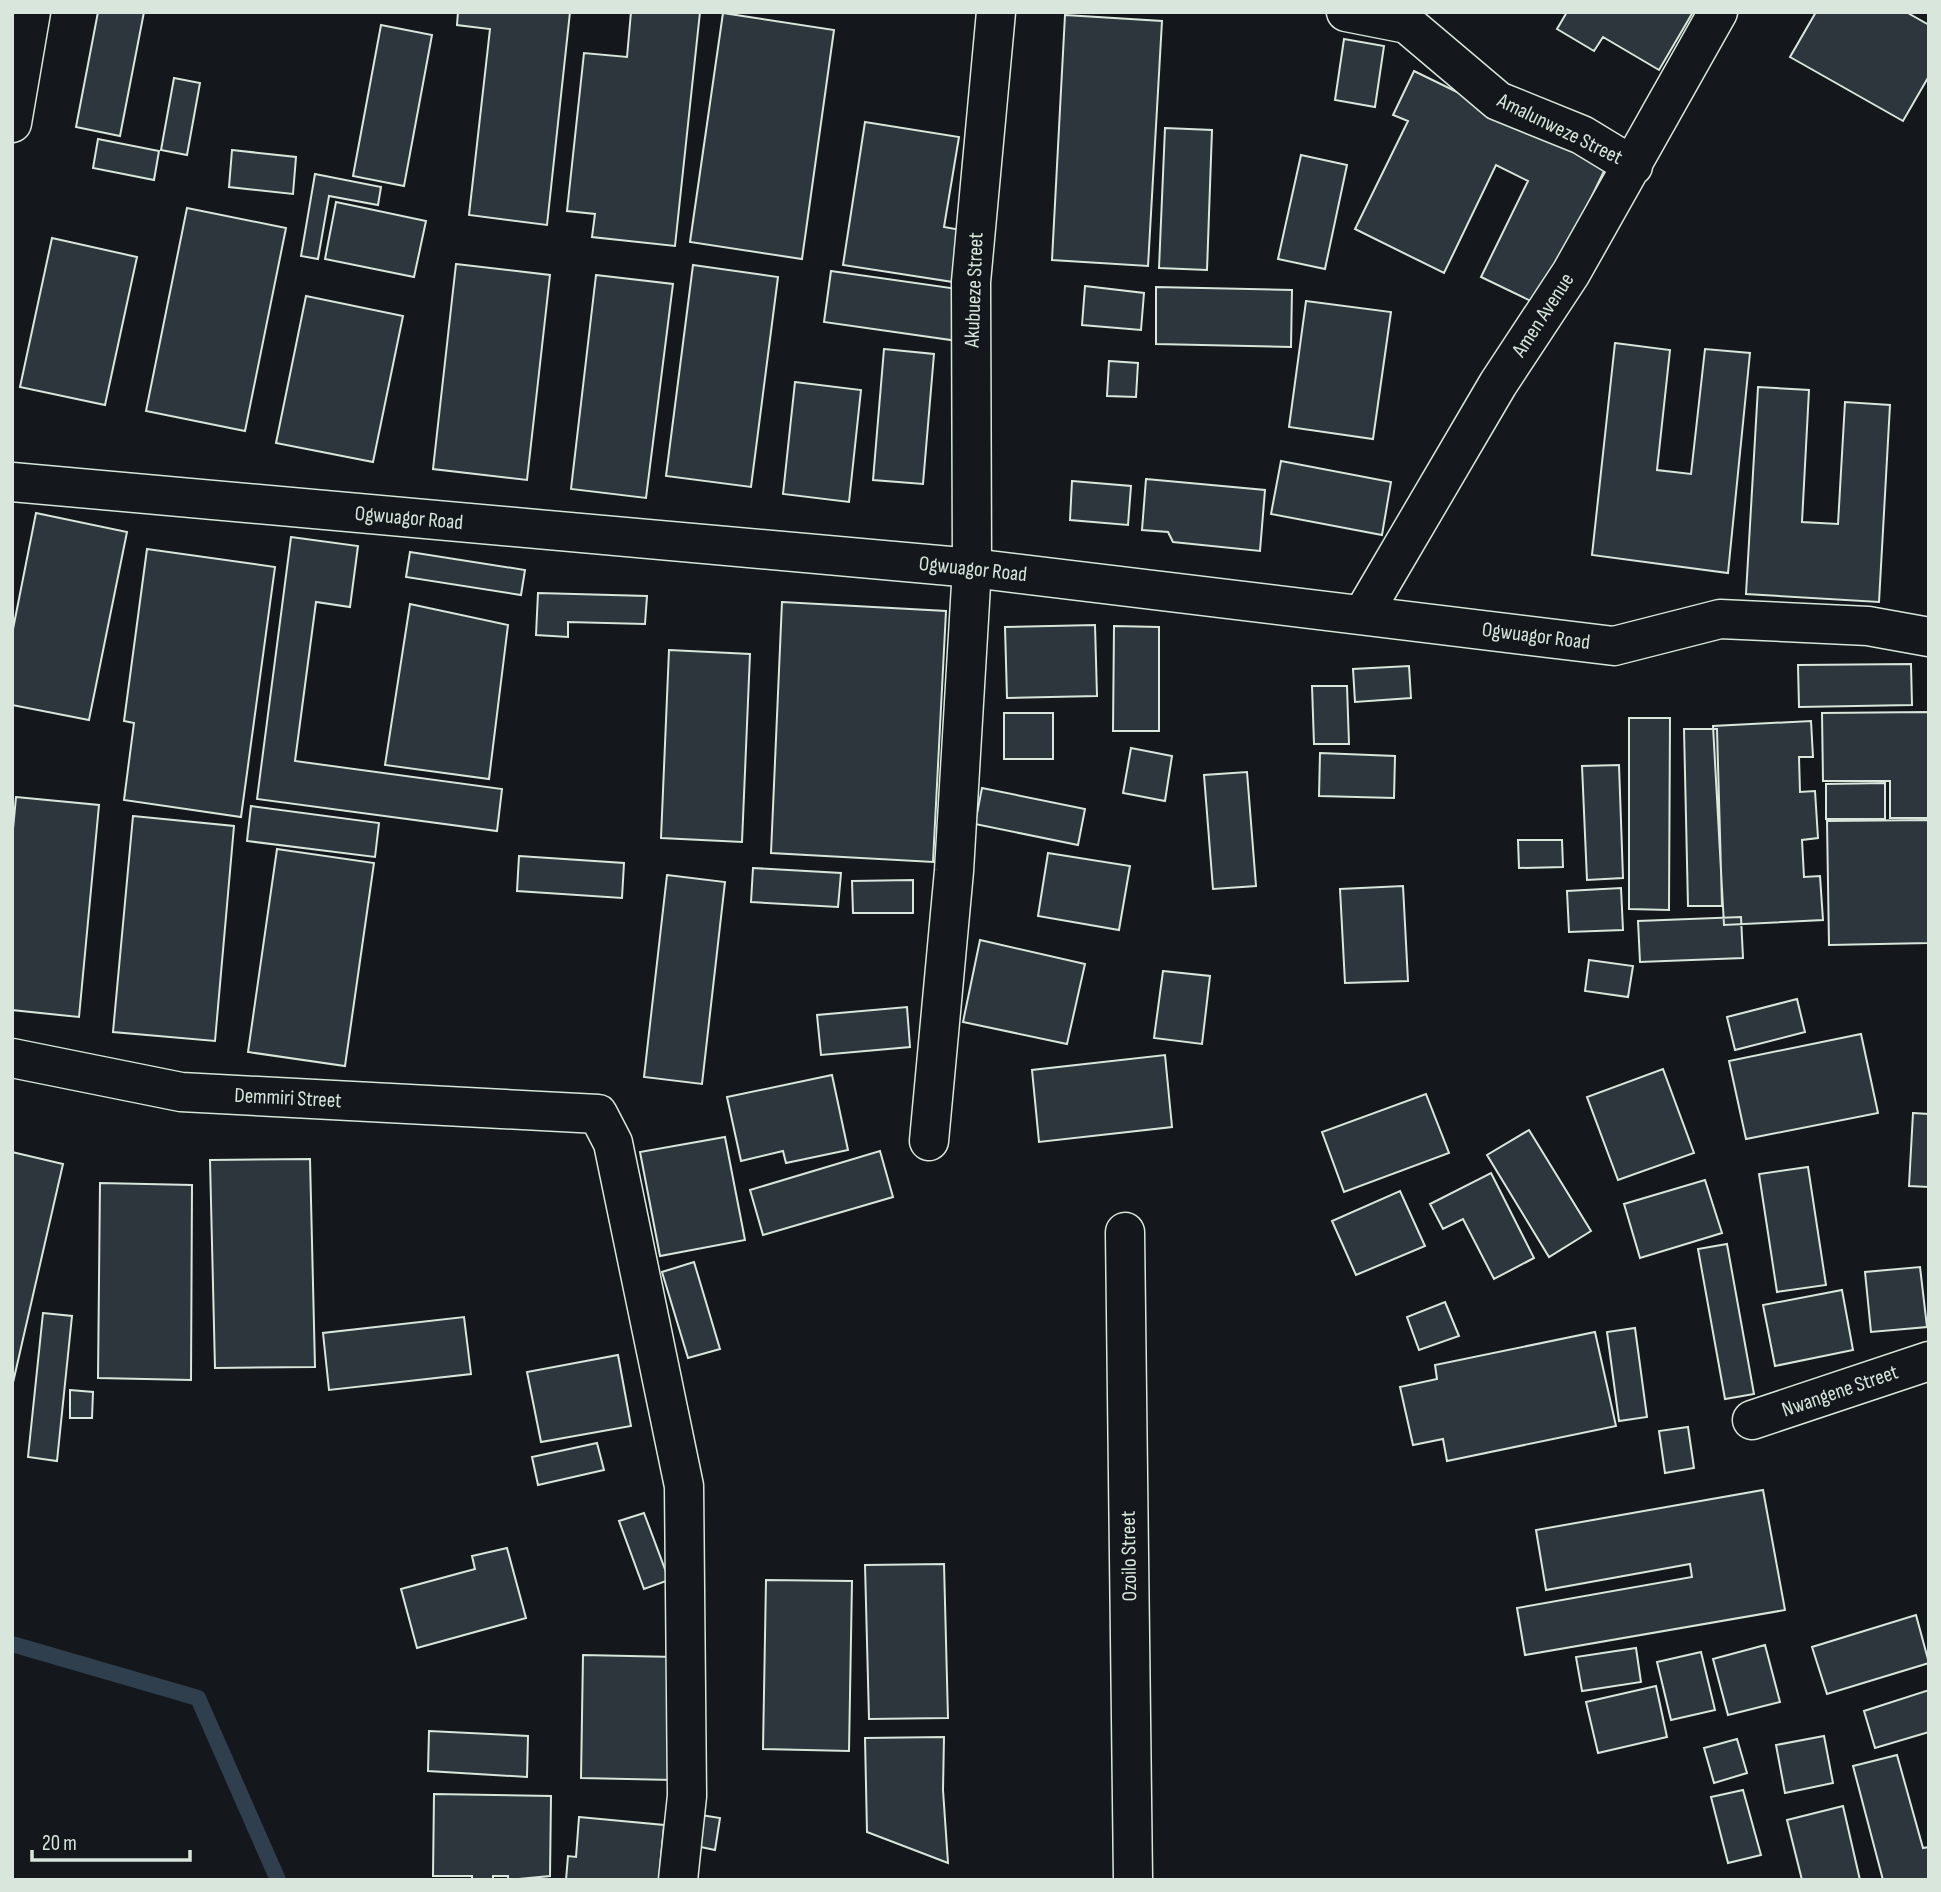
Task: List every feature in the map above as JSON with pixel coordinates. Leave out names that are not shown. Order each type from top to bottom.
[{"type":"street","points":[[12,123],[31,12]]},
{"type":"street","name":"Akubueze Street","points":[[929,1141],[954,870],[972,568],[971,282],[996,12]]},
{"type":"street","name":"Amalunweze Street","points":[[1346,12],[1407,24],[1498,101],[1582,135],[1633,166]]},
{"type":"street","name":"Amen Avenue","points":[[1363,614],[1497,384],[1570,273],[1718,12]]},
{"type":"street","name":"Ogwuagor Road","points":[[12,482],[972,568],[1614,646],[1720,619],[1868,626],[1929,637]]},
{"type":"street","name":"Demmiri Street","points":[[12,1058],[181,1092],[597,1114],[613,1143],[684,1486],[687,1796],[678,1880]]},
{"type":"street","name":"Ozoilo Street","points":[[1125,1232],[1133,1880]]},
{"type":"street","name":"Nwangene Street","points":[[1752,1420],[1929,1361]]},
{"type":"building","points":[[98,12],[144,12],[120,136],[76,127]]},
{"type":"building","points":[[458,12],[570,12],[547,225],[469,215],[490,29],[457,25]]},
{"type":"building","points":[[631,12],[700,12],[675,246],[592,237],[595,214],[567,211],[584,53],[627,57]]},
{"type":"building","points":[[1567,12],[1693,12],[1659,70],[1603,37],[1594,51],[1557,29]]},
{"type":"building","points":[[1816,12],[1906,12],[1929,25],[1929,76],[1903,121],[1790,57]]},
{"type":"building","points":[[723,13],[834,30],[802,259],[690,242]]},
{"type":"building","points":[[1065,15],[1162,21],[1148,266],[1052,260]]},
{"type":"building","points":[[381,25],[432,35],[404,186],[353,176]]},
{"type":"building","points":[[1344,39],[1384,46],[1375,107],[1335,100]]},
{"type":"building","points":[[1414,71],[1607,165],[1539,305],[1481,277],[1528,181],[1496,165],[1444,273],[1355,229],[1408,121],[1393,115]]},
{"type":"building","points":[[174,78],[200,83],[187,155],[161,150]]},
{"type":"building","points":[[865,122],[959,137],[944,227],[961,230],[953,282],[843,265]]},
{"type":"building","points":[[1165,128],[1212,130],[1207,270],[1159,268]]},
{"type":"building","points":[[98,139],[159,151],[154,180],[93,168]]},
{"type":"building","points":[[232,150],[296,157],[293,194],[229,187]]},
{"type":"building","points":[[1301,155],[1347,165],[1325,269],[1278,259]]},
{"type":"building","points":[[315,174],[381,187],[378,205],[329,196],[318,259],[301,256]]},
{"type":"building","points":[[336,202],[426,221],[414,277],[325,259]]},
{"type":"building","points":[[187,208],[286,228],[245,431],[146,411]]},
{"type":"building","points":[[52,238],[137,257],[105,405],[20,387]]},
{"type":"building","points":[[456,264],[550,275],[527,480],[433,469]]},
{"type":"building","points":[[693,265],[778,277],[751,487],[666,476]]},
{"type":"building","points":[[831,271],[965,290],[958,341],[824,322]]},
{"type":"building","points":[[596,275],[673,284],[646,498],[571,489]]},
{"type":"building","points":[[1085,286],[1144,293],[1141,330],[1082,325]]},
{"type":"building","points":[[1156,287],[1292,290],[1291,347],[1156,344]]},
{"type":"building","points":[[306,296],[403,316],[373,462],[276,443]]},
{"type":"building","points":[[1306,301],[1391,312],[1373,439],[1289,427]]},
{"type":"building","points":[[1615,343],[1670,350],[1657,470],[1691,474],[1705,349],[1750,353],[1728,573],[1592,555]]},
{"type":"building","points":[[884,349],[934,354],[923,484],[873,480]]},
{"type":"building","points":[[1109,361],[1138,363],[1136,397],[1107,396]]},
{"type":"building","points":[[795,382],[861,390],[849,502],[783,494]]},
{"type":"building","points":[[1758,387],[1809,390],[1802,522],[1838,524],[1845,402],[1890,405],[1879,602],[1746,594]]},
{"type":"building","points":[[1281,461],[1391,482],[1382,535],[1271,514]]},
{"type":"building","points":[[1146,479],[1265,490],[1260,551],[1173,542],[1168,532],[1142,530]]},
{"type":"building","points":[[1072,481],[1131,486],[1128,525],[1070,520]]},
{"type":"building","points":[[36,513],[127,532],[89,720],[12,705],[12,634]]},
{"type":"building","points":[[291,537],[358,546],[350,607],[316,602],[295,761],[502,789],[497,831],[257,799]]},
{"type":"building","points":[[147,549],[275,567],[241,817],[124,800],[134,723],[124,721]]},
{"type":"building","points":[[410,552],[525,570],[521,595],[406,577]]},
{"type":"building","points":[[538,593],[647,596],[645,624],[568,622],[568,637],[536,635]]},
{"type":"building","points":[[782,602],[946,611],[933,862],[771,853]]},
{"type":"building","points":[[410,604],[508,625],[489,779],[385,765]]},
{"type":"building","points":[[1095,625],[1097,696],[1007,698],[1005,627]]},
{"type":"building","points":[[1114,626],[1159,627],[1159,731],[1113,731]]},
{"type":"building","points":[[669,650],[750,654],[742,842],[661,838]]},
{"type":"building","points":[[1911,664],[1912,705],[1799,707],[1798,665]]},
{"type":"building","points":[[1409,666],[1411,698],[1355,702],[1353,669]]},
{"type":"building","points":[[1312,686],[1347,686],[1349,744],[1314,744]]},
{"type":"building","points":[[1928,712],[1929,818],[1890,818],[1890,781],[1823,781],[1822,713]]},
{"type":"building","points":[[1004,713],[1053,713],[1053,759],[1004,759]]},
{"type":"building","points":[[1629,718],[1670,718],[1669,910],[1629,909]]},
{"type":"building","points":[[1811,721],[1813,757],[1799,757],[1800,792],[1815,791],[1818,838],[1802,840],[1804,877],[1820,876],[1823,920],[1724,925],[1713,726]]},
{"type":"building","points":[[1684,729],[1717,729],[1722,906],[1688,906]]},
{"type":"building","points":[[1131,748],[1172,756],[1165,801],[1123,793]]},
{"type":"building","points":[[1320,753],[1395,756],[1394,798],[1319,796]]},
{"type":"building","points":[[1619,765],[1623,878],[1587,880],[1582,766]]},
{"type":"building","points":[[1247,772],[1256,886],[1213,889],[1204,775]]},
{"type":"building","points":[[1885,783],[1885,819],[1826,819],[1826,784]]},
{"type":"building","points":[[982,788],[1085,809],[1078,845],[975,824]]},
{"type":"building","points":[[16,797],[99,805],[79,1017],[12,1010],[12,840]]},
{"type":"building","points":[[251,806],[379,823],[375,857],[247,841]]},
{"type":"building","points":[[133,816],[234,826],[215,1041],[113,1032]]},
{"type":"building","points":[[1929,820],[1929,943],[1829,945],[1827,821]]},
{"type":"building","points":[[1518,840],[1562,840],[1563,867],[1519,868]]},
{"type":"building","points":[[277,849],[374,863],[345,1066],[248,1052]]},
{"type":"building","points":[[1048,853],[1130,866],[1119,930],[1038,916]]},
{"type":"building","points":[[519,856],[624,863],[622,898],[517,891]]},
{"type":"building","points":[[753,868],[841,873],[838,907],[751,902]]},
{"type":"building","points":[[667,875],[725,882],[702,1084],[644,1077]]},
{"type":"building","points":[[913,880],[913,913],[853,913],[852,881]]},
{"type":"building","points":[[1403,886],[1408,981],[1345,983],[1340,889]]},
{"type":"building","points":[[1621,888],[1623,930],[1569,932],[1567,891]]},
{"type":"building","points":[[1741,917],[1743,958],[1640,962],[1638,921]]},
{"type":"building","points":[[980,940],[1085,964],[1067,1044],[963,1022]]},
{"type":"building","points":[[1589,960],[1633,966],[1628,997],[1585,991]]},
{"type":"building","points":[[1163,971],[1210,976],[1202,1044],[1154,1038]]},
{"type":"building","points":[[1797,999],[1805,1032],[1735,1050],[1727,1017]]},
{"type":"building","points":[[907,1007],[910,1047],[821,1055],[817,1015]]},
{"type":"building","points":[[1861,1034],[1878,1113],[1746,1139],[1729,1061]]},
{"type":"building","points":[[1165,1055],[1172,1127],[1039,1142],[1032,1070]]},
{"type":"building","points":[[1663,1069],[1694,1153],[1618,1180],[1587,1097]]},
{"type":"building","points":[[832,1075],[848,1150],[786,1163],[783,1151],[741,1161],[727,1097]]},
{"type":"building","points":[[1426,1094],[1449,1153],[1344,1192],[1322,1132]]},
{"type":"building","points":[[1913,1113],[1929,1114],[1929,1187],[1909,1186]]},
{"type":"building","points":[[1529,1130],[1591,1231],[1549,1257],[1487,1155]]},
{"type":"building","points":[[725,1137],[745,1240],[660,1256],[640,1152]]},
{"type":"building","points":[[880,1151],[893,1197],[763,1235],[750,1190]]},
{"type":"building","points":[[12,1152],[63,1164],[12,1387]]},
{"type":"building","points":[[310,1159],[315,1367],[215,1368],[210,1160]]},
{"type":"building","points":[[1808,1167],[1826,1285],[1777,1292],[1759,1174]]},
{"type":"building","points":[[1491,1173],[1534,1258],[1494,1279],[1463,1219],[1443,1229],[1430,1204]]},
{"type":"building","points":[[1705,1180],[1722,1233],[1640,1258],[1624,1204]]},
{"type":"building","points":[[100,1183],[192,1185],[191,1380],[98,1378]]},
{"type":"building","points":[[1400,1191],[1425,1246],[1356,1275],[1332,1221]]},
{"type":"building","points":[[1727,1244],[1754,1394],[1725,1399],[1698,1249]]},
{"type":"building","points":[[694,1262],[720,1349],[688,1358],[662,1272]]},
{"type":"building","points":[[1920,1267],[1927,1327],[1871,1332],[1865,1272]]},
{"type":"building","points":[[1842,1290],[1853,1350],[1775,1366],[1763,1305]]},
{"type":"building","points":[[1445,1302],[1459,1336],[1419,1350],[1407,1317]]},
{"type":"building","points":[[43,1313],[72,1316],[57,1461],[28,1457]]},
{"type":"building","points":[[464,1317],[471,1374],[329,1390],[323,1333]]},
{"type":"building","points":[[1635,1328],[1647,1417],[1619,1421],[1607,1332]]},
{"type":"building","points":[[1595,1332],[1616,1426],[1447,1461],[1443,1439],[1413,1445],[1400,1387],[1437,1379],[1435,1365]]},
{"type":"building","points":[[618,1355],[631,1426],[541,1442],[527,1372]]},
{"type":"building","points":[[70,1390],[93,1392],[92,1418],[70,1418]]},
{"type":"building","points":[[1688,1427],[1694,1468],[1665,1473],[1659,1431]]},
{"type":"building","points":[[597,1443],[604,1470],[538,1485],[532,1457]]},
{"type":"building","points":[[1763,1490],[1785,1610],[1525,1655],[1517,1608],[1692,1577],[1690,1564],[1546,1590],[1536,1530]]},
{"type":"building","points":[[644,1513],[669,1580],[644,1589],[619,1521]]},
{"type":"building","points":[[507,1548],[526,1618],[417,1648],[401,1589],[475,1569],[472,1556]]},
{"type":"building","points":[[944,1564],[948,1718],[869,1719],[865,1565]]},
{"type":"building","points":[[766,1580],[852,1581],[849,1751],[763,1749]]},
{"type":"building","points":[[1916,1615],[1929,1663],[1827,1694],[1812,1647]]},
{"type":"building","points":[[1765,1645],[1780,1702],[1728,1715],[1713,1659]]},
{"type":"building","points":[[1636,1648],[1641,1682],[1582,1691],[1576,1657]]},
{"type":"building","points":[[1701,1652],[1715,1710],[1671,1720],[1657,1662]]},
{"type":"building","points":[[583,1655],[676,1657],[673,1780],[581,1778]]},
{"type":"building","points":[[1656,1686],[1667,1737],[1598,1753],[1586,1702]]},
{"type":"building","points":[[1929,1690],[1929,1732],[1875,1748],[1864,1711]]},
{"type":"building","points":[[429,1731],[528,1736],[527,1777],[428,1771]]},
{"type":"building","points":[[1824,1736],[1833,1783],[1785,1793],[1776,1745]]},
{"type":"building","points":[[944,1737],[943,1790],[948,1863],[867,1832],[865,1738]]},
{"type":"building","points":[[1737,1739],[1747,1773],[1714,1783],[1704,1748]]},
{"type":"building","points":[[1897,1755],[1923,1848],[1929,1847],[1929,1880],[1883,1880],[1853,1766]]},
{"type":"building","points":[[1743,1790],[1761,1855],[1728,1863],[1711,1797]]},
{"type":"building","points":[[434,1794],[551,1796],[550,1876],[508,1880],[508,1876],[493,1876],[493,1880],[472,1880],[472,1876],[433,1876]]},
{"type":"building","points":[[1843,1806],[1860,1880],[1802,1880],[1787,1820]]},
{"type":"building","points":[[701,1815],[720,1818],[715,1850],[696,1846]]},
{"type":"building","points":[[579,1817],[664,1825],[659,1879],[664,1880],[566,1880],[568,1856],[576,1857]]},
{"type":"waterway","points":[[12,1644],[198,1698],[278,1880]]}]
